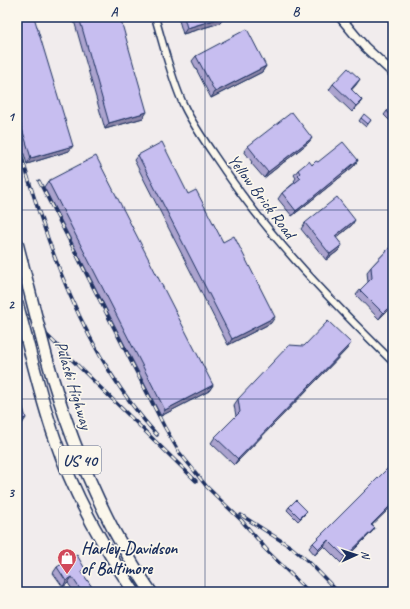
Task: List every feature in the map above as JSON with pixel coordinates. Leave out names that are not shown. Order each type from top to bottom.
[{"type":"highway","name":"Pulaski Highway","points":[[17,243],[62,412],[82,464],[110,523],[137,572],[151,592]]},
{"type":"highway","name":"Pulaski Highway","points":[[17,303],[46,410],[67,470],[92,524],[134,592]]},
{"type":"highway","points":[[124,577],[137,572],[157,592]]},
{"type":"main road","points":[[340,17],[365,47],[393,73]]},
{"type":"street","name":"Yellow Brick Road","points":[[155,17],[172,76],[185,107],[211,151],[241,194],[288,253],[327,296],[393,362]]},
{"type":"building","points":[[17,17],[34,17],[73,146],[31,158],[17,112]]},
{"type":"building","points":[[79,17],[120,17],[147,112],[109,123]]},
{"type":"building","points":[[184,17],[224,17],[187,28]]},
{"type":"building","points":[[247,29],[266,66],[215,92],[196,56]]},
{"type":"building","points":[[348,68],[360,79],[351,89],[362,100],[356,106],[333,84]]},
{"type":"building","points":[[391,107],[393,109],[393,114],[391,116],[387,111]]},
{"type":"building","points":[[292,112],[312,138],[268,172],[248,146]]},
{"type":"building","points":[[364,114],[371,120],[368,124],[361,118]]},
{"type":"building","points":[[162,142],[188,194],[196,190],[223,242],[234,236],[275,317],[232,339],[138,155]]},
{"type":"building","points":[[343,142],[358,160],[296,211],[282,193],[301,178],[298,175],[300,173],[298,170],[309,161],[312,165],[316,161],[318,162]]},
{"type":"building","points":[[96,156],[213,385],[165,410],[48,181]]},
{"type":"building","points":[[337,197],[355,220],[335,236],[342,245],[330,254],[305,223]]},
{"type":"building","points":[[393,244],[393,303],[383,313],[360,290],[372,278],[371,267]]},
{"type":"building","points":[[328,321],[351,343],[238,459],[215,437],[240,412],[238,399],[289,345],[304,346]]},
{"type":"building","points":[[17,387],[26,418],[17,421]]},
{"type":"building","points":[[393,463],[393,503],[371,525],[375,528],[345,557],[328,540],[319,549],[313,543]]},
{"type":"building","points":[[296,500],[307,511],[300,518],[289,507]]},
{"type":"building","points":[[77,555],[85,569],[81,571],[94,590],[96,589],[98,592],[82,592],[72,577],[66,581],[57,567]]},
{"type":"railway","points":[[17,141],[41,220],[70,296],[108,369],[131,403],[157,435]]},
{"type":"railway","points":[[39,181],[164,426],[179,452],[207,487],[241,520],[267,550]]},
{"type":"railway","points":[[17,306],[196,481]]},
{"type":"railway","points":[[241,515],[291,547],[310,563],[337,591]]},
{"type":"railway","points":[[263,547],[309,592]]},
{"type":"place","name":"Harley-Davidson of Baltimore","points":[[67,575]]}]
